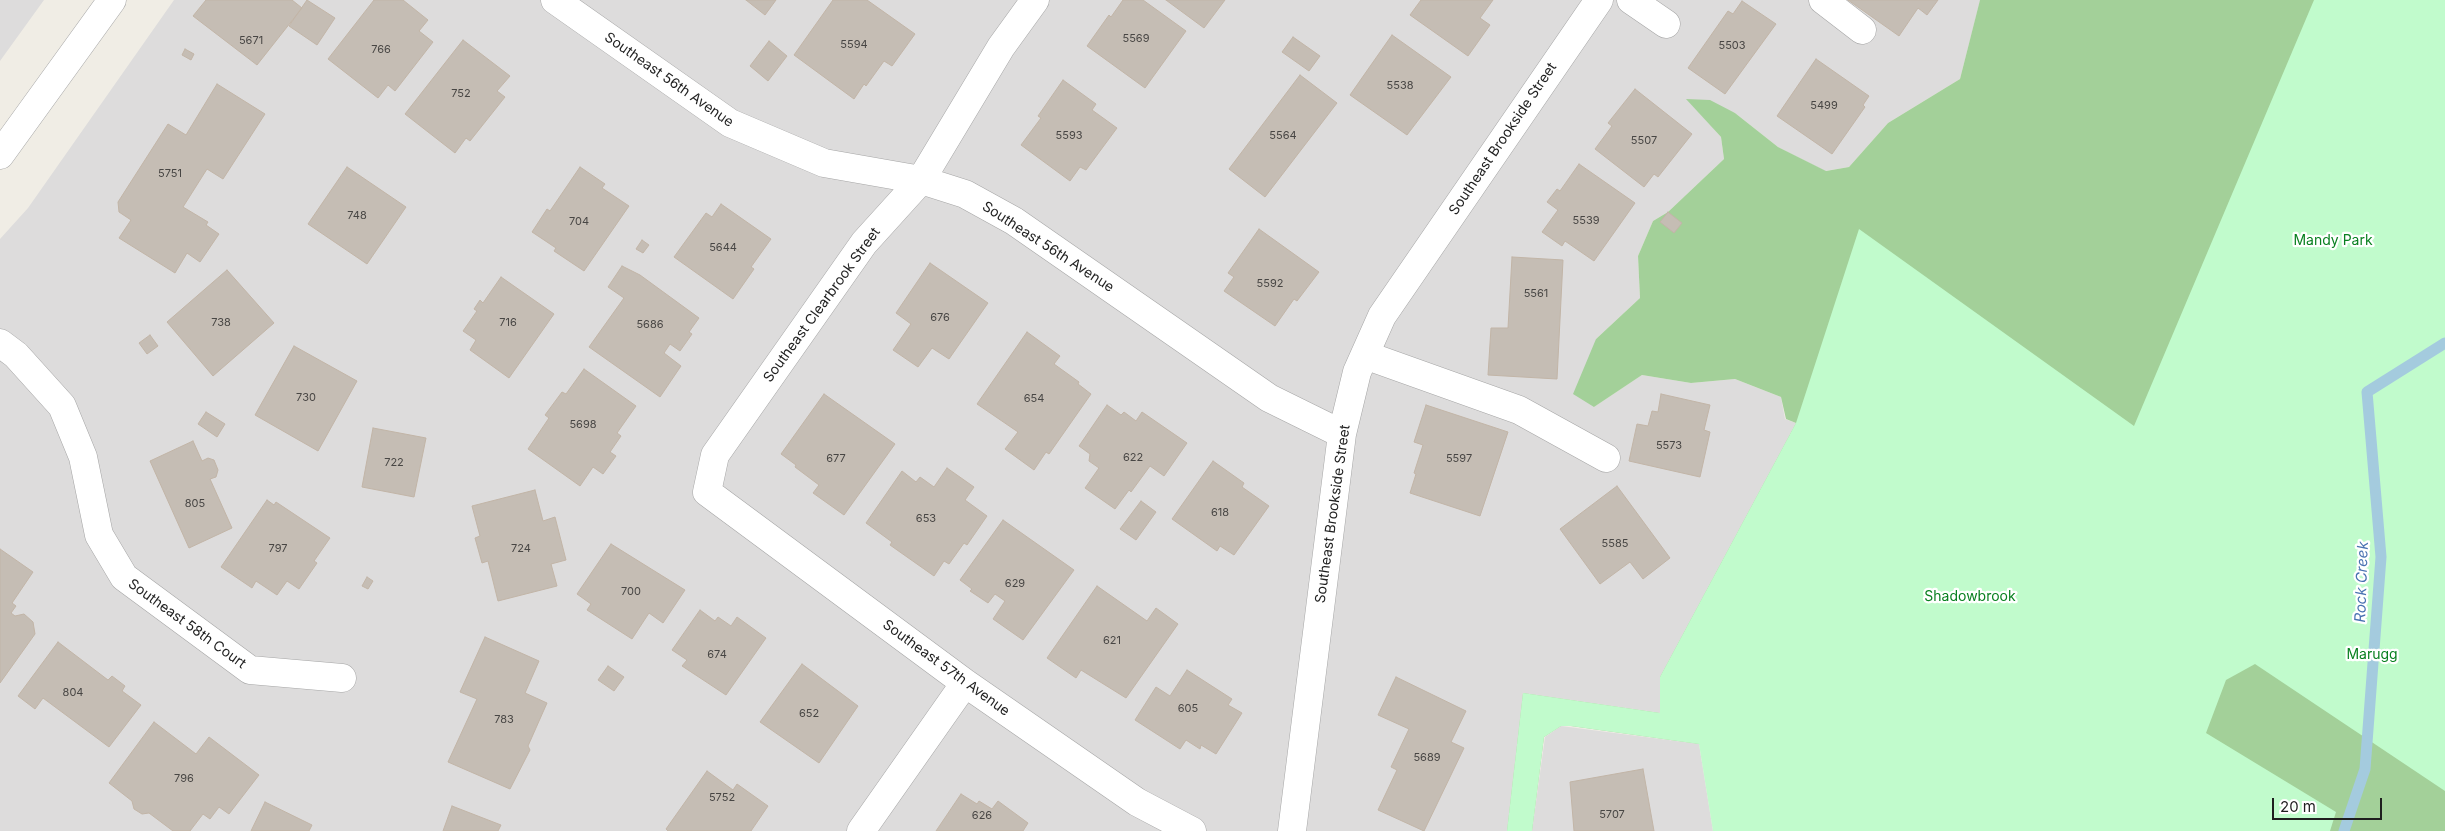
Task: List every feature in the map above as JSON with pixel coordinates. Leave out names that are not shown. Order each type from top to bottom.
[{"type":"street","points":[[0,155],[112,0]]},
{"type":"street","name":"Southeast 56th Avenue","points":[[555,0],[730,123],[824,163],[921,180],[965,194],[1014,221],[1269,398],[1342,434]]},
{"type":"street","name":"Southeast Clearbrook Street","points":[[708,492],[715,455],[864,243],[921,180],[1001,47],[1035,0]]},
{"type":"street","name":"Southeast Brookside Street","points":[[1292,831],[1342,434],[1358,372],[1382,316],[1599,0]]},
{"type":"street","points":[[1631,0],[1666,24]]},
{"type":"street","points":[[1823,0],[1862,30]]},
{"type":"street","name":"Southeast 58th Court","points":[[0,344],[16,355],[62,406],[83,457],[99,535],[124,577],[250,670],[342,678]]},
{"type":"street","points":[[1365,355],[1519,410],[1606,458]]},
{"type":"street","name":"Southeast 57th Avenue","points":[[708,492],[965,683],[1137,802],[1192,831]]},
{"type":"street","points":[[861,831],[965,683]]},
{"type":"shaded area","points":[[0,0],[44,0],[0,61]]},
{"type":"shaded area","points":[[174,0],[1980,1],[1960,79],[1888,123],[1849,167],[1825,171],[1778,147],[1735,113],[1687,99],[1721,137],[1724,159],[1668,212],[1653,221],[1638,256],[1640,298],[1596,339],[1594,407],[1642,375],[1691,383],[1735,379],[1781,397],[1785,419],[1796,423],[1660,677],[1661,713],[1523,693],[1507,831],[0,831],[0,239],[28,208]]},
{"type":"shaded area","points":[[1561,726],[1699,744],[1713,831],[1532,831],[1545,737]]},
{"type":"green space","points":[[1980,0],[2445,0],[2445,831],[2121,831],[1699,744],[1561,726],[1544,737],[1532,831],[1507,831],[1523,693],[1660,713],[1660,677],[1796,423],[1786,419],[1781,397],[1735,379],[1691,383],[1642,375],[1594,407],[1573,394],[1596,339],[1640,298],[1638,256],[1653,221],[1668,212],[1724,159],[1721,137],[1686,99],[1710,100],[1735,113],[1778,147],[1826,171],[1849,167],[1888,123],[1960,79]]},
{"type":"green space","name":"Shadowbrook","points":[[2314,0],[2445,0],[2445,791],[2255,664],[2226,680],[2206,733],[2336,812],[2330,831],[1713,831],[1699,744],[1561,726],[1544,737],[1532,831],[1507,831],[1523,693],[1660,713],[1660,677],[1796,423],[1859,229],[2134,426]]},
{"type":"building","points":[[206,0],[292,0],[302,8],[257,65],[193,16]]},
{"type":"building","points":[[307,0],[335,18],[317,45],[289,26]]},
{"type":"building","points":[[374,0],[403,0],[428,20],[419,31],[433,42],[395,91],[388,85],[378,98],[328,59]]},
{"type":"building","points":[[746,0],[776,0],[765,15]]},
{"type":"building","points":[[833,0],[867,0],[915,34],[892,66],[884,61],[854,99],[794,55]]},
{"type":"building","points":[[1123,0],[1143,0],[1186,31],[1145,88],[1087,46],[1109,15],[1111,17]]},
{"type":"building","points":[[1166,0],[1225,0],[1204,28]]},
{"type":"building","points":[[1421,0],[1493,0],[1480,18],[1490,25],[1468,56],[1410,15]]},
{"type":"building","points":[[1848,0],[1938,0],[1927,15],[1918,8],[1899,36]]},
{"type":"building","points":[[1742,1],[1776,24],[1725,94],[1688,68],[1728,11],[1733,14]]},
{"type":"building","points":[[1392,35],[1451,77],[1407,135],[1350,95]]},
{"type":"building","points":[[1293,37],[1320,56],[1309,71],[1282,52]]},
{"type":"building","points":[[463,40],[510,76],[497,91],[505,97],[470,141],[466,138],[455,153],[405,114]]},
{"type":"building","points":[[769,41],[787,56],[768,81],[750,66]]},
{"type":"building","points":[[185,49],[194,54],[191,60],[182,55]]},
{"type":"building","points":[[1816,59],[1869,96],[1863,105],[1865,107],[1832,154],[1777,116]]},
{"type":"building","points":[[1300,75],[1337,103],[1265,197],[1229,169]]},
{"type":"building","points":[[1063,80],[1096,104],[1092,110],[1117,128],[1086,170],[1080,167],[1070,181],[1021,145],[1041,118],[1038,116]]},
{"type":"building","points":[[217,84],[265,114],[223,179],[207,169],[183,207],[208,222],[206,225],[219,234],[200,262],[187,253],[175,273],[119,238],[131,220],[119,212],[118,202],[168,124],[186,135]]},
{"type":"building","points":[[1635,89],[1692,134],[1658,177],[1654,174],[1644,187],[1595,149],[1612,126],[1608,123]]},
{"type":"building","points":[[1579,164],[1635,203],[1594,261],[1565,241],[1562,246],[1542,232],[1558,210],[1547,202],[1557,189],[1560,191]]},
{"type":"building","points":[[347,167],[406,207],[367,264],[308,224]]},
{"type":"building","points":[[580,167],[605,184],[602,188],[629,206],[584,271],[554,251],[556,248],[532,232],[547,209],[550,211]]},
{"type":"building","points":[[721,204],[771,239],[751,267],[754,269],[733,299],[674,257],[706,213],[712,217]]},
{"type":"building","points":[[1668,212],[1682,223],[1674,233],[1660,222]]},
{"type":"building","points":[[1259,229],[1319,272],[1297,301],[1294,299],[1275,326],[1224,291],[1234,277],[1228,273]]},
{"type":"building","points":[[642,240],[649,245],[643,253],[636,249]]},
{"type":"building","points":[[1512,257],[1563,260],[1557,379],[1488,375],[1491,328],[1508,328]]},
{"type":"building","points":[[930,263],[988,303],[949,359],[932,348],[918,367],[893,350],[911,324],[896,313]]},
{"type":"building","points":[[622,266],[640,275],[699,318],[689,332],[692,334],[680,351],[670,344],[664,353],[681,366],[660,397],[589,347],[624,298],[608,287]]},
{"type":"building","points":[[227,270],[274,323],[213,376],[167,322]]},
{"type":"building","points":[[501,277],[554,314],[509,378],[470,350],[476,340],[463,331],[477,311],[474,309],[480,300],[483,303]]},
{"type":"building","points":[[1027,332],[1060,356],[1054,364],[1079,382],[1078,384],[1091,394],[1049,454],[1046,452],[1034,470],[1005,449],[1018,432],[977,404]]},
{"type":"building","points":[[150,335],[158,346],[147,354],[139,343]]},
{"type":"building","points":[[294,346],[357,381],[318,451],[255,415]]},
{"type":"building","points":[[584,369],[636,406],[617,433],[621,436],[610,452],[616,456],[603,474],[593,467],[580,486],[528,449],[549,418],[545,415],[562,392],[566,394]]},
{"type":"building","points":[[824,394],[895,444],[844,515],[813,493],[819,485],[781,454]]},
{"type":"building","points":[[1661,394],[1710,405],[1704,430],[1710,432],[1700,477],[1629,461],[1637,424],[1648,426],[1652,411],[1658,412]]},
{"type":"building","points":[[1107,405],[1121,415],[1124,412],[1136,421],[1142,412],[1187,443],[1164,476],[1150,466],[1131,492],[1129,490],[1115,509],[1085,488],[1099,468],[1089,461],[1090,454],[1079,446]]},
{"type":"building","points":[[1426,405],[1508,432],[1480,516],[1410,493],[1423,445],[1414,442]]},
{"type":"building","points":[[206,412],[225,424],[217,437],[198,424]]},
{"type":"building","points":[[373,428],[426,438],[414,497],[362,487]]},
{"type":"building","points":[[193,441],[202,461],[208,458],[214,460],[218,470],[216,477],[210,479],[232,528],[189,548],[150,461]]},
{"type":"building","points":[[1213,461],[1244,483],[1242,487],[1269,506],[1234,555],[1220,546],[1217,551],[1172,519]]},
{"type":"building","points":[[947,468],[974,487],[965,500],[987,516],[967,545],[964,543],[949,564],[944,561],[934,576],[890,545],[892,542],[866,523],[902,471],[916,482],[920,477],[934,487]]},
{"type":"building","points":[[1617,486],[1670,558],[1643,579],[1630,562],[1600,584],[1560,529]]},
{"type":"building","points":[[535,490],[543,521],[555,517],[566,560],[551,564],[557,586],[498,601],[488,561],[482,563],[475,538],[480,536],[472,506]]},
{"type":"building","points":[[267,500],[274,505],[276,502],[330,538],[314,561],[317,563],[299,589],[287,581],[277,595],[256,581],[252,588],[221,567]]},
{"type":"building","points":[[1141,501],[1156,512],[1136,540],[1120,529]]},
{"type":"building","points":[[1003,520],[1074,570],[1023,640],[993,619],[1005,601],[995,594],[988,603],[970,591],[972,589],[960,580]]},
{"type":"building","points":[[611,544],[685,590],[663,623],[649,613],[632,639],[587,610],[591,604],[577,594]]},
{"type":"building","points":[[0,549],[33,572],[12,603],[16,606],[11,613],[15,616],[24,614],[33,622],[35,634],[0,683]]},
{"type":"building","points":[[367,577],[373,581],[368,589],[362,586]]},
{"type":"building","points":[[1097,586],[1147,621],[1156,608],[1178,624],[1126,698],[1081,670],[1076,678],[1047,658]]},
{"type":"building","points":[[700,610],[715,621],[718,617],[731,626],[737,617],[766,638],[726,695],[682,666],[687,660],[672,650]]},
{"type":"building","points":[[485,637],[539,661],[525,693],[547,703],[528,746],[530,750],[510,789],[448,762],[477,699],[460,692]]},
{"type":"building","points":[[58,642],[108,680],[112,676],[125,686],[122,691],[141,705],[109,747],[43,698],[35,709],[18,696]]},
{"type":"building","points":[[802,664],[858,706],[819,763],[760,722]]},
{"type":"building","points":[[608,666],[624,677],[614,691],[598,680]]},
{"type":"building","points":[[1187,670],[1232,699],[1228,705],[1242,713],[1216,754],[1201,745],[1200,749],[1186,740],[1180,749],[1135,720],[1156,687],[1170,696]]},
{"type":"building","points":[[1396,677],[1466,711],[1451,742],[1464,748],[1424,831],[1378,810],[1397,770],[1391,767],[1409,729],[1378,715]]},
{"type":"building","points":[[154,722],[196,754],[209,737],[259,775],[229,814],[219,807],[210,819],[203,814],[190,831],[173,831],[149,813],[142,814],[134,809],[132,801],[109,783]]},
{"type":"building","points":[[1643,769],[1654,831],[1574,831],[1570,782]]},
{"type":"building","points":[[707,771],[733,790],[737,784],[768,806],[751,831],[668,831],[666,829]]},
{"type":"building","points":[[961,794],[977,804],[979,801],[992,809],[998,801],[1028,823],[1023,831],[936,831]]},
{"type":"building","points":[[265,802],[312,825],[309,831],[251,831]]},
{"type":"building","points":[[452,806],[501,825],[498,831],[443,831]]},
{"type":"waterway","name":"Rock Creek","points":[[2344,831],[2365,769],[2381,557],[2367,392],[2445,343]]},
{"type":"park label","name":"Mandy Park","points":[[2333,241]]},
{"type":"park label","name":"Marugg","points":[[2372,655]]}]
